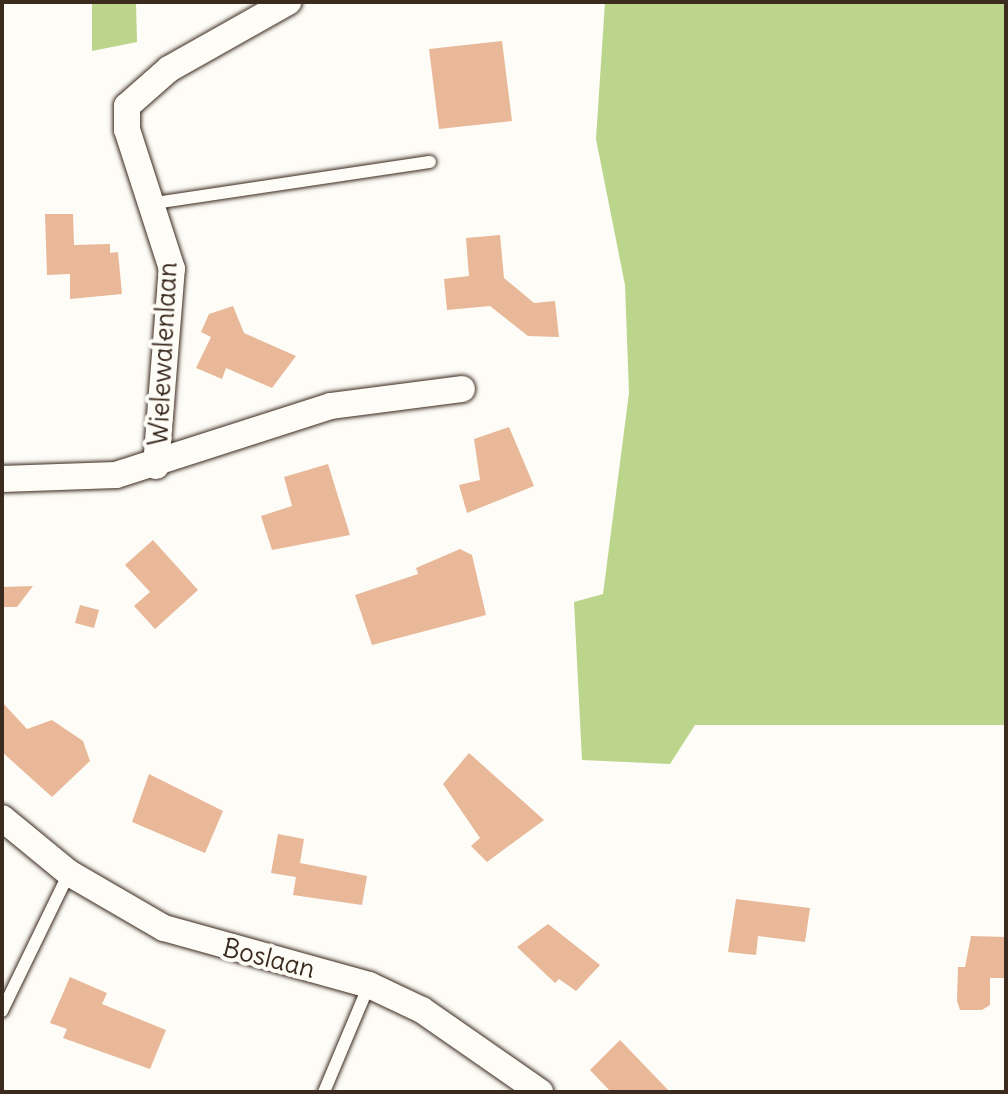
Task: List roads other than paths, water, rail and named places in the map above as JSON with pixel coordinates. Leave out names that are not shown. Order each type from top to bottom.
[{"type":"street","name":"Wielewalenlaan","points":[[156,466],[172,269],[155,203],[127,130],[127,106],[169,69],[288,2]]},
{"type":"street","points":[[2,479],[156,466],[331,406],[462,389]]},
{"type":"street","name":"Boslaan","points":[[2,818],[69,873],[164,928],[369,985],[422,1010],[540,1092]]},
{"type":"lane","points":[[155,203],[430,162]]},
{"type":"lane","points":[[2,1011],[69,873]]},
{"type":"lane","points":[[324,1092],[369,985]]}]
